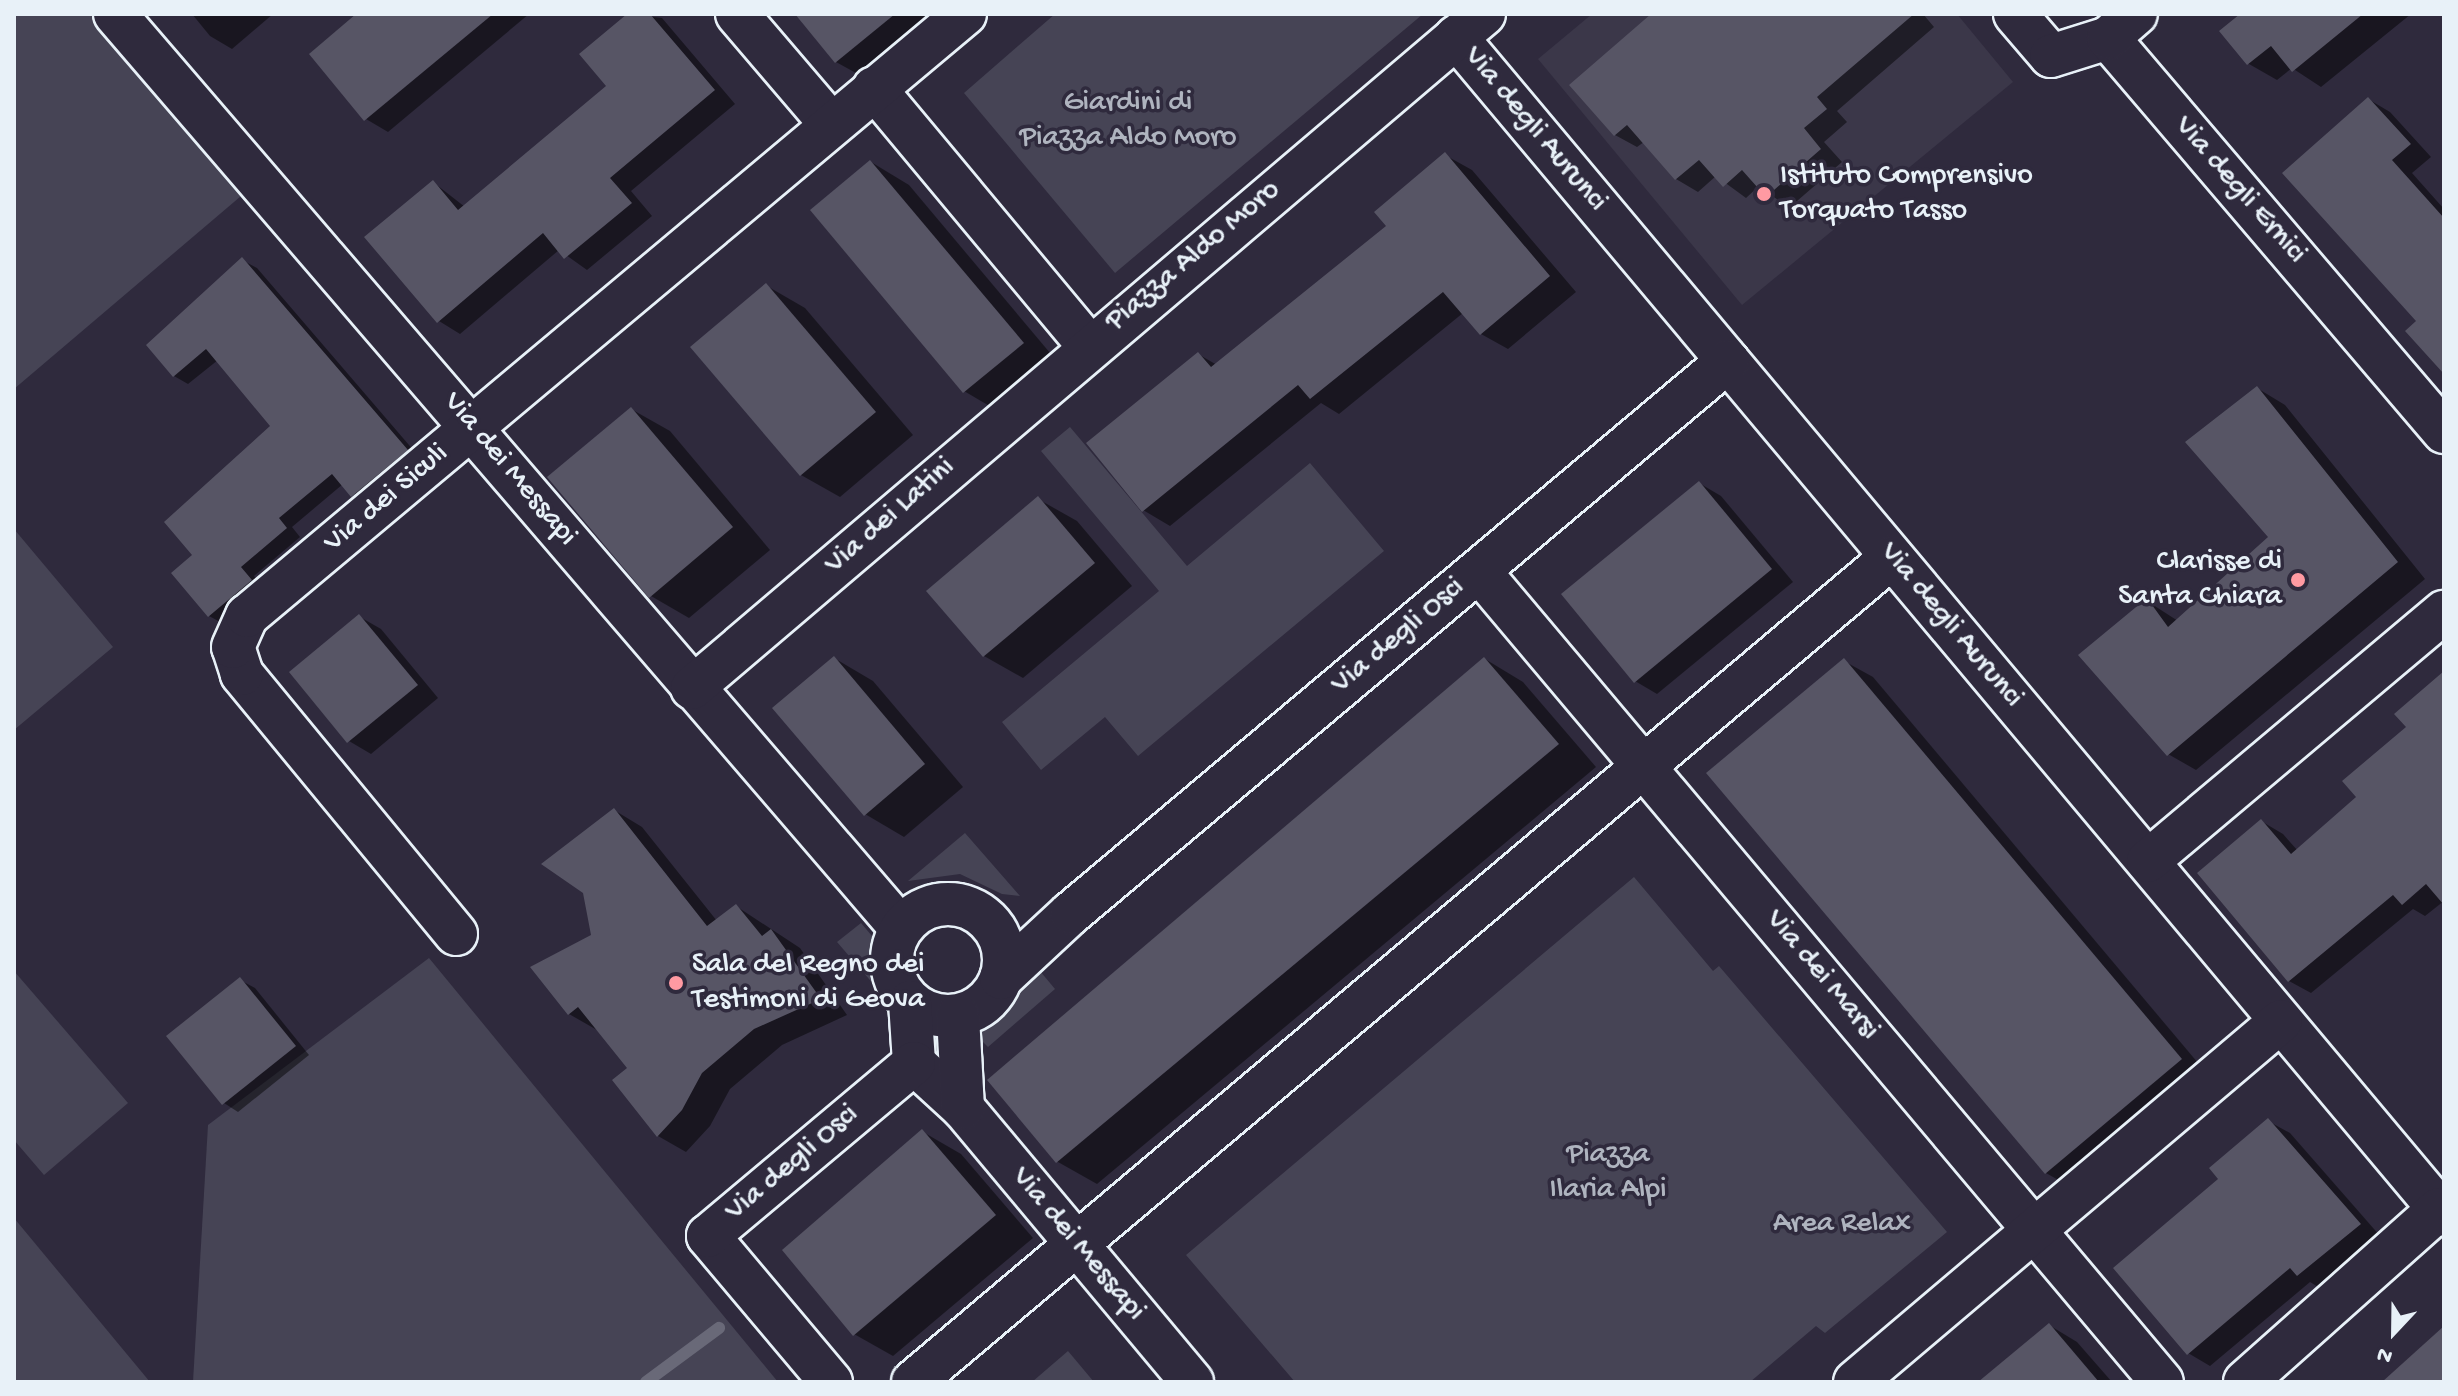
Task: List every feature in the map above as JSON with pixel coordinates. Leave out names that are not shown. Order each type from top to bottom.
[{"type":"street","name":"Via dei Messapi","points":[[115,14],[901,928]]},
{"type":"street","points":[[737,14],[831,124],[965,14]]},
{"type":"street","name":"Via degli Ernici","points":[[2015,14],[2051,56],[2122,26],[2444,432]]},
{"type":"street","name":"Piazza Aldo Moro","points":[[874,88],[1089,346],[1470,25]]},
{"type":"street","name":"Via degli Aurunci","points":[[1470,25],[1728,361],[2441,1212]]},
{"type":"street","name":"Via dei Siculi","points":[[456,934],[242,674],[233,647],[247,616],[831,124]]},
{"type":"street","name":"Via dei Latini","points":[[692,688],[1089,346]]},
{"type":"street","name":"Via degli Osci","points":[[1001,978],[1071,913],[1728,361]]},
{"type":"street","points":[[913,1382],[1892,557]]},
{"type":"street","name":"Via dei Marsi","points":[[1479,571],[2162,1382]]},
{"type":"street","points":[[2148,861],[2444,612]]},
{"type":"street","points":[[910,1002],[924,1011],[958,1016],[984,1003],[1001,978],[1004,961],[995,928],[966,907],[948,904],[913,915],[901,928],[892,967],[910,1002],[914,1063]]},
{"type":"street","name":"Via degli Osci","points":[[995,928],[1071,913]]},
{"type":"street","points":[[958,1016],[963,1108]]},
{"type":"street","points":[[1855,1382],[2281,1021]]},
{"type":"street","name":"Via dei Messapi","points":[[914,1063],[963,1108],[1192,1382]]},
{"type":"street","name":"Via degli Osci","points":[[831,1382],[708,1236],[914,1063]]},
{"type":"street","points":[[2245,1382],[2441,1212]]},
{"type":"shaded area","name":"Istituto Comprensivo Torquato Tasso","points":[[1592,14],[1957,14],[2013,82],[1742,305],[1538,59]]},
{"type":"green space","points":[[14,14],[108,14],[254,185],[14,389]]},
{"type":"green space","name":"Giardini di Piazza Aldo Moro","points":[[1055,14],[1423,14],[1115,273],[964,93]]},
{"type":"green space","points":[[1070,427],[1187,566],[1310,463],[1384,551],[1138,756],[1105,717],[1041,770],[1002,722],[1159,591],[1041,451]]},
{"type":"green space","points":[[14,529],[113,647],[14,730]]},
{"type":"green space","points":[[965,833],[1020,896],[1002,894],[960,874],[908,881]]},
{"type":"green space","name":"Piazza Ilaria Alpi","points":[[1634,877],[1713,971],[1719,966],[1947,1232],[1825,1333],[1816,1326],[1750,1382],[1295,1382],[1186,1255]]},
{"type":"green space","points":[[861,923],[872,936],[882,994],[837,942]]},
{"type":"green space","points":[[429,958],[778,1382],[193,1382],[208,1125]]},
{"type":"green space","points":[[14,971],[128,1103],[44,1175],[14,1140]]},
{"type":"green space","points":[[1040,971],[1055,989],[988,1047],[972,1031],[978,1019]]},
{"type":"green space","points":[[14,1218],[150,1382],[14,1382]]},
{"type":"green space","points":[[1068,1351],[1094,1382],[1032,1382]]},
{"type":"building","points":[[356,14],[493,14],[364,121],[309,54]]},
{"type":"building","points":[[627,14],[650,14],[715,90],[610,178],[632,203],[564,259],[543,233],[437,323],[364,237],[433,180],[458,210],[606,86],[579,54]]},
{"type":"building","points":[[795,14],[895,14],[835,63]]},
{"type":"building","points":[[1651,14],[1914,14],[1817,97],[1827,109],[1804,128],[1821,149],[1766,197],[1742,170],[1723,187],[1699,160],[1675,180],[1627,125],[1614,136],[1569,85]]},
{"type":"building","points":[[2240,14],[2363,14],[2292,72],[2271,46],[2247,65],[2219,31]]},
{"type":"building","points":[[2368,97],[2411,144],[2392,160],[2444,218],[2444,374],[2405,331],[2416,321],[2282,173]]},
{"type":"building","points":[[1445,152],[1550,276],[1480,335],[1443,292],[1310,399],[1298,385],[1142,512],[1086,443],[1198,352],[1211,367],[1386,226],[1374,212]]},
{"type":"building","points":[[870,160],[1024,343],[963,393],[810,210]]},
{"type":"building","points":[[242,257],[408,450],[351,497],[332,474],[279,518],[287,528],[241,567],[252,580],[208,617],[171,573],[192,555],[164,522],[270,426],[206,349],[173,377],[146,345]]},
{"type":"building","points":[[766,283],[876,412],[800,476],[690,347]]},
{"type":"building","name":"Clarisse di Santa Chiara","points":[[2257,386],[2398,562],[2167,756],[2078,655],[2147,598],[2168,627],[2268,537],[2185,442]]},
{"type":"building","points":[[631,407],[733,527],[649,598],[547,477]]},
{"type":"building","points":[[1699,481],[1772,569],[1634,683],[1561,594]]},
{"type":"building","points":[[1038,496],[1095,563],[983,657],[926,591]]},
{"type":"building","points":[[359,614],[418,685],[347,743],[289,672]]},
{"type":"building","points":[[834,656],[925,764],[864,816],[772,708]]},
{"type":"building","points":[[1484,657],[1559,744],[1056,1163],[987,1080]]},
{"type":"building","points":[[1844,658],[2182,1059],[2045,1174],[1706,773]]},
{"type":"building","points":[[2444,671],[2444,905],[2426,884],[2402,905],[2393,895],[2288,982],[2197,873],[2261,819],[2291,854],[2356,797],[2342,781],[2406,727],[2394,714]]},
{"type":"building","name":"Sala del Regno dei Testimoni di Geova","points":[[614,808],[707,926],[736,904],[762,936],[771,929],[821,999],[754,1029],[702,1073],[682,1110],[657,1137],[612,1080],[627,1068],[578,1007],[568,1015],[530,967],[591,935],[583,893],[541,864]]},
{"type":"building","points":[[240,977],[296,1046],[222,1105],[166,1036]]},
{"type":"building","points":[[2268,1118],[2361,1224],[2297,1276],[2290,1268],[2187,1355],[2113,1268],[2218,1179],[2209,1168]]},
{"type":"building","points":[[922,1129],[996,1215],[853,1336],[782,1250]]},
{"type":"building","points":[[2049,1323],[2099,1382],[1978,1382]]},
{"type":"building","points":[[2444,1326],[2444,1382],[2382,1382]]},
{"type":"waterway","points":[[646,1382],[719,1328]]},
{"type":"place","name":"Istituto Comprensivo Torquato Tasso","points":[[1764,194]]},
{"type":"place","name":"Clarisse di Santa Chiara","points":[[2298,580]]},
{"type":"place","name":"Sala del Regno dei Testimoni di Geova","points":[[676,983]]},
{"type":"park label","name":"Area Relax","points":[[1842,1225]]}]
